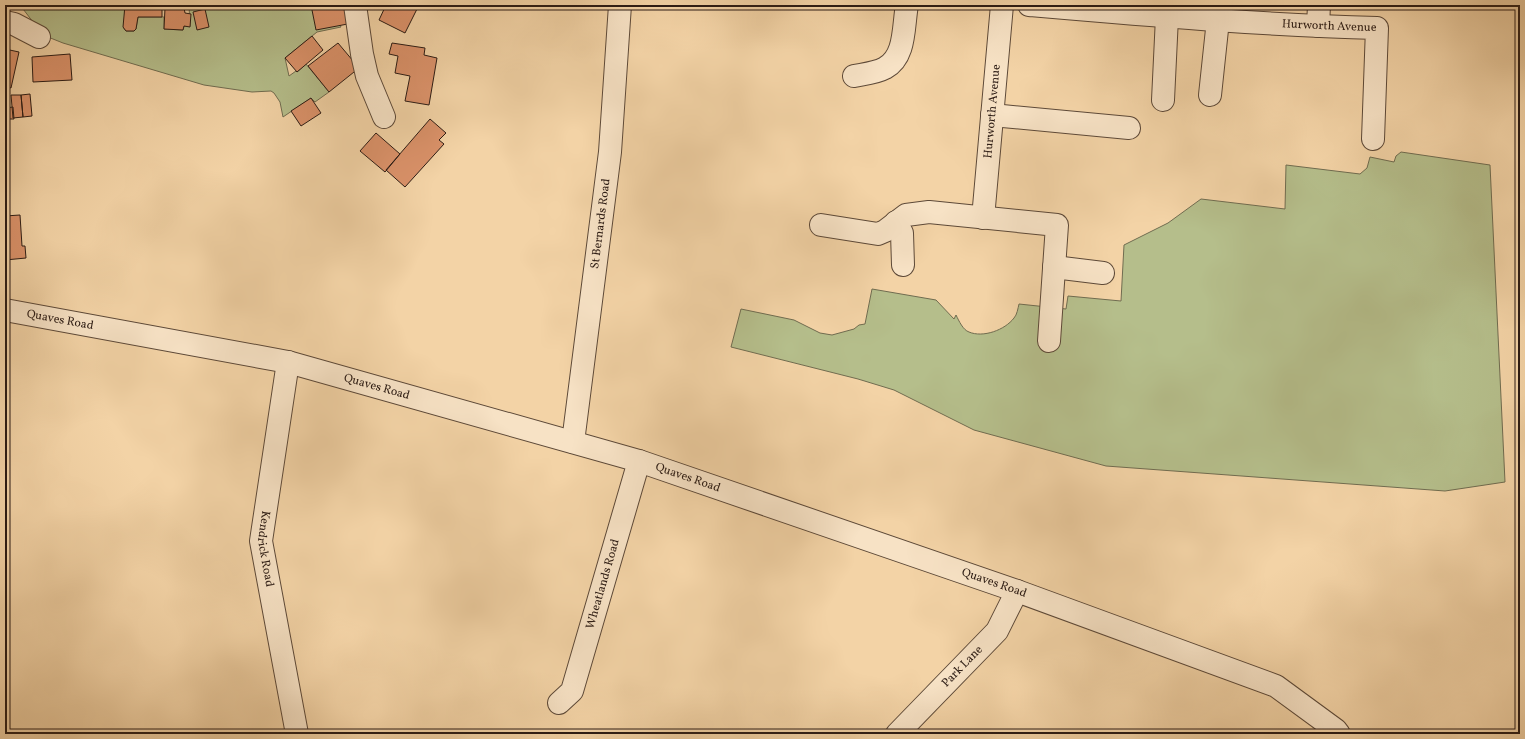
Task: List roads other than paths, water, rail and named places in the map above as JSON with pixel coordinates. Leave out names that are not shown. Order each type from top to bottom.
[{"type":"street","points":[[355,5],[362,54],[367,76],[384,117]]},
{"type":"street","name":"St Bernards Road","points":[[573,442],[610,152],[620,5]]},
{"type":"street","points":[[854,76],[884,69],[892,64],[897,58],[900,50],[907,5]]},
{"type":"street","name":"Hurworth Avenue","points":[[982,218],[1002,5]]},
{"type":"street","name":"Hurworth Avenue","points":[[1029,5],[1167,17],[1195,12],[1218,20],[1377,28],[1373,139]]},
{"type":"street","points":[[1318,26],[1319,5]]},
{"type":"street","points":[[1163,100],[1167,17]]},
{"type":"street","points":[[1210,95],[1218,20]]},
{"type":"street","points":[[5,22],[14,24],[39,37]]},
{"type":"street","points":[[992,115],[1129,128]]},
{"type":"street","points":[[821,225],[878,234],[885,231],[901,218],[929,212],[1058,225],[1049,341]]},
{"type":"street","points":[[901,218],[904,242],[903,265]]},
{"type":"street","points":[[1054,268],[1103,273]]},
{"type":"street","name":"Quaves Road","points":[[5,310],[288,362],[640,461],[1016,591],[1276,686],[1336,730],[1339,734]]},
{"type":"street","name":"Kendrick Road","points":[[288,362],[261,541],[298,734]]},
{"type":"street","name":"Wheatlands Road","points":[[559,703],[572,691],[640,461]]},
{"type":"street","name":"Park Lane","points":[[897,734],[997,631],[1016,591]]}]
